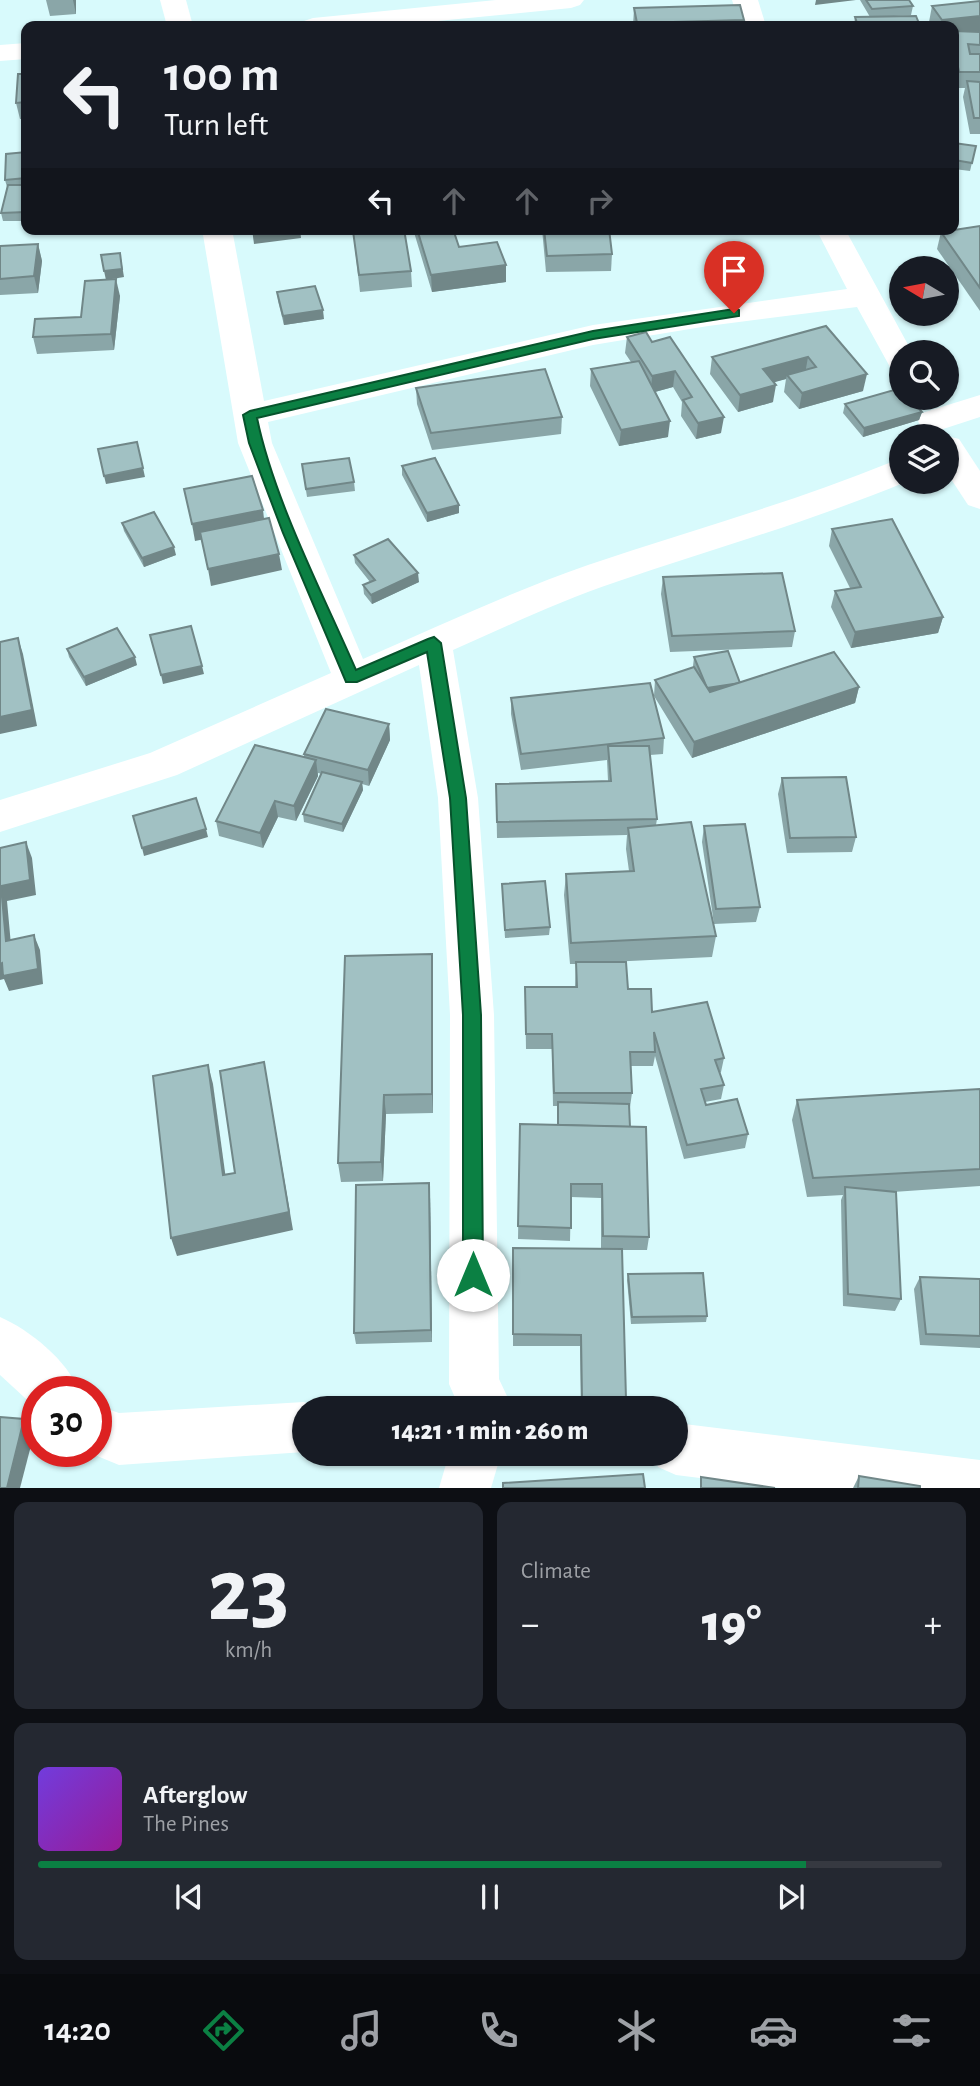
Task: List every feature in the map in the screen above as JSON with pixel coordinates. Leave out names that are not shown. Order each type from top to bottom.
[{"type":"street","points":[[173,0],[179,21]]},
{"type":"street","points":[[363,21],[571,0]]},
{"type":"street","points":[[745,0],[751,21]]},
{"type":"street","points":[[0,53],[21,51]]},
{"type":"street","points":[[218,235],[256,443],[290,533],[352,678]]},
{"type":"street","points":[[833,235],[890,340]]},
{"type":"street","points":[[250,415],[593,335],[708,316],[867,296]]},
{"type":"street","points":[[954,424],[980,406]]},
{"type":"street","points":[[959,464],[980,497]]},
{"type":"street","points":[[0,816],[163,764],[352,678],[601,573],[831,500],[889,476]]},
{"type":"street","points":[[434,643],[458,798],[472,1015],[474,1384],[481,1396]]},
{"type":"street","points":[[0,1342],[37,1376]]},
{"type":"street","points":[[112,1437],[118,1439],[292,1428]]},
{"type":"street","points":[[688,1450],[980,1486]]},
{"type":"street","points":[[465,1488],[471,1466]]},
{"type":"building","points":[[866,0],[909,0],[913,6],[872,9]]},
{"type":"building","points":[[980,1],[980,16],[942,20],[932,6]]},
{"type":"building","points":[[740,5],[744,20],[637,21],[634,8]]},
{"type":"building","points":[[916,16],[918,21],[856,21],[855,17]]},
{"type":"building","points":[[959,31],[980,32],[980,45],[968,44],[970,54],[980,54],[980,72],[959,72]]},
{"type":"building","points":[[18,74],[21,74],[21,102],[16,103]]},
{"type":"building","points":[[967,81],[980,82],[980,118],[974,118]]},
{"type":"building","points":[[959,144],[976,146],[972,163],[959,161]]},
{"type":"building","points":[[21,152],[21,178],[5,180],[6,154]]},
{"type":"building","points":[[8,185],[21,185],[21,212],[1,213]]},
{"type":"building","points":[[980,226],[980,288],[943,235],[959,235],[959,229]]},
{"type":"building","points":[[354,235],[405,235],[411,271],[359,275]]},
{"type":"building","points":[[419,235],[455,235],[459,247],[497,242],[506,265],[431,275]]},
{"type":"building","points":[[545,235],[610,235],[612,254],[547,256]]},
{"type":"building","points":[[38,244],[34,276],[0,279],[0,246]]},
{"type":"building","points":[[120,253],[122,269],[104,271],[101,255]]},
{"type":"building","points":[[116,279],[111,334],[33,337],[35,319],[81,317],[85,281]]},
{"type":"building","points":[[315,286],[323,310],[283,316],[277,292]]},
{"type":"building","points":[[826,326],[867,374],[802,393],[787,375],[816,367],[808,357],[763,369],[776,385],[740,395],[712,357]]},
{"type":"building","points":[[646,332],[652,342],[670,337],[724,417],[698,423],[683,400],[692,397],[675,371],[652,376],[627,337]]},
{"type":"building","points":[[639,361],[670,421],[621,430],[591,369]]},
{"type":"building","points":[[545,369],[562,417],[431,433],[416,388]]},
{"type":"building","points":[[889,391],[889,410],[922,412],[864,428],[845,404]]},
{"type":"building","points":[[137,442],[143,468],[104,476],[98,449]]},
{"type":"building","points":[[349,458],[354,482],[306,489],[302,464]]},
{"type":"building","points":[[435,458],[459,505],[427,513],[402,466]]},
{"type":"building","points":[[252,476],[263,510],[192,524],[184,489]]},
{"type":"building","points":[[154,512],[174,547],[142,558],[122,523]]},
{"type":"building","points":[[269,518],[279,554],[208,569],[200,532]]},
{"type":"building","points":[[892,519],[943,617],[855,632],[835,591],[861,587],[832,529]]},
{"type":"building","points":[[388,539],[418,573],[371,595],[363,585],[375,580],[354,555]]},
{"type":"building","points":[[782,573],[795,631],[672,636],[663,577]]},
{"type":"building","points":[[191,626],[202,666],[161,675],[150,635]]},
{"type":"building","points":[[117,628],[135,657],[84,677],[67,649]]},
{"type":"building","points":[[18,638],[32,710],[0,717],[0,642]]},
{"type":"building","points":[[728,651],[740,683],[707,688],[694,657]]},
{"type":"building","points":[[834,652],[859,687],[694,742],[655,680],[694,667],[710,692]]},
{"type":"building","points":[[650,683],[664,738],[521,754],[511,698]]},
{"type":"building","points":[[326,709],[389,724],[368,770],[304,754]]},
{"type":"building","points":[[255,745],[316,760],[294,806],[275,801],[260,833],[216,821]]},
{"type":"building","points":[[608,746],[649,746],[657,819],[497,822],[496,784],[611,781]]},
{"type":"building","points":[[322,772],[362,782],[342,824],[303,814]]},
{"type":"building","points":[[846,777],[856,837],[790,838],[782,778]]},
{"type":"building","points":[[196,798],[206,829],[142,848],[133,816]]},
{"type":"building","points":[[691,822],[716,936],[571,943],[566,874],[634,871],[628,828]]},
{"type":"building","points":[[745,824],[760,907],[716,909],[704,826]]},
{"type":"building","points":[[26,842],[30,880],[1,886],[6,941],[34,935],[38,969],[3,976],[2,963],[0,964],[0,848]]},
{"type":"building","points":[[545,881],[550,927],[505,930],[502,884]]},
{"type":"building","points":[[432,954],[432,1094],[384,1095],[381,1162],[338,1163],[345,956]]},
{"type":"building","points":[[576,962],[626,962],[628,989],[651,989],[652,1012],[707,1002],[724,1058],[715,1060],[724,1085],[701,1089],[706,1105],[737,1099],[748,1134],[687,1145],[654,1032],[655,1052],[630,1052],[632,1093],[554,1093],[552,1034],[526,1034],[525,987],[577,987]]},
{"type":"building","points":[[264,1062],[289,1212],[171,1238],[153,1076],[208,1065],[223,1175],[235,1173],[220,1071]]},
{"type":"building","points":[[980,1089],[980,1169],[813,1178],[797,1100]]},
{"type":"building","points":[[558,1102],[629,1104],[630,1127],[558,1125]]},
{"type":"building","points":[[520,1124],[646,1127],[649,1237],[603,1236],[602,1184],[571,1184],[571,1228],[518,1226]]},
{"type":"building","points":[[429,1183],[431,1330],[354,1333],[356,1185]]},
{"type":"building","points":[[845,1187],[896,1192],[901,1299],[848,1294]]},
{"type":"building","points":[[513,1248],[622,1249],[626,1396],[582,1396],[581,1335],[513,1334]]},
{"type":"building","points":[[703,1273],[707,1316],[632,1317],[628,1274]]},
{"type":"building","points":[[920,1277],[980,1279],[980,1336],[926,1334]]},
{"type":"building","points":[[0,1417],[21,1419],[21,1431],[7,1488],[0,1488]]},
{"type":"building","points":[[643,1474],[645,1488],[503,1488],[503,1483]]},
{"type":"building","points":[[859,1476],[920,1486],[920,1488],[858,1488]]},
{"type":"building","points":[[701,1477],[775,1488],[701,1488]]},
{"type":"route","points":[[473,1275],[472,1015],[458,798],[434,643],[352,678],[290,533],[256,443],[250,415],[593,335],[734,313]]}]
